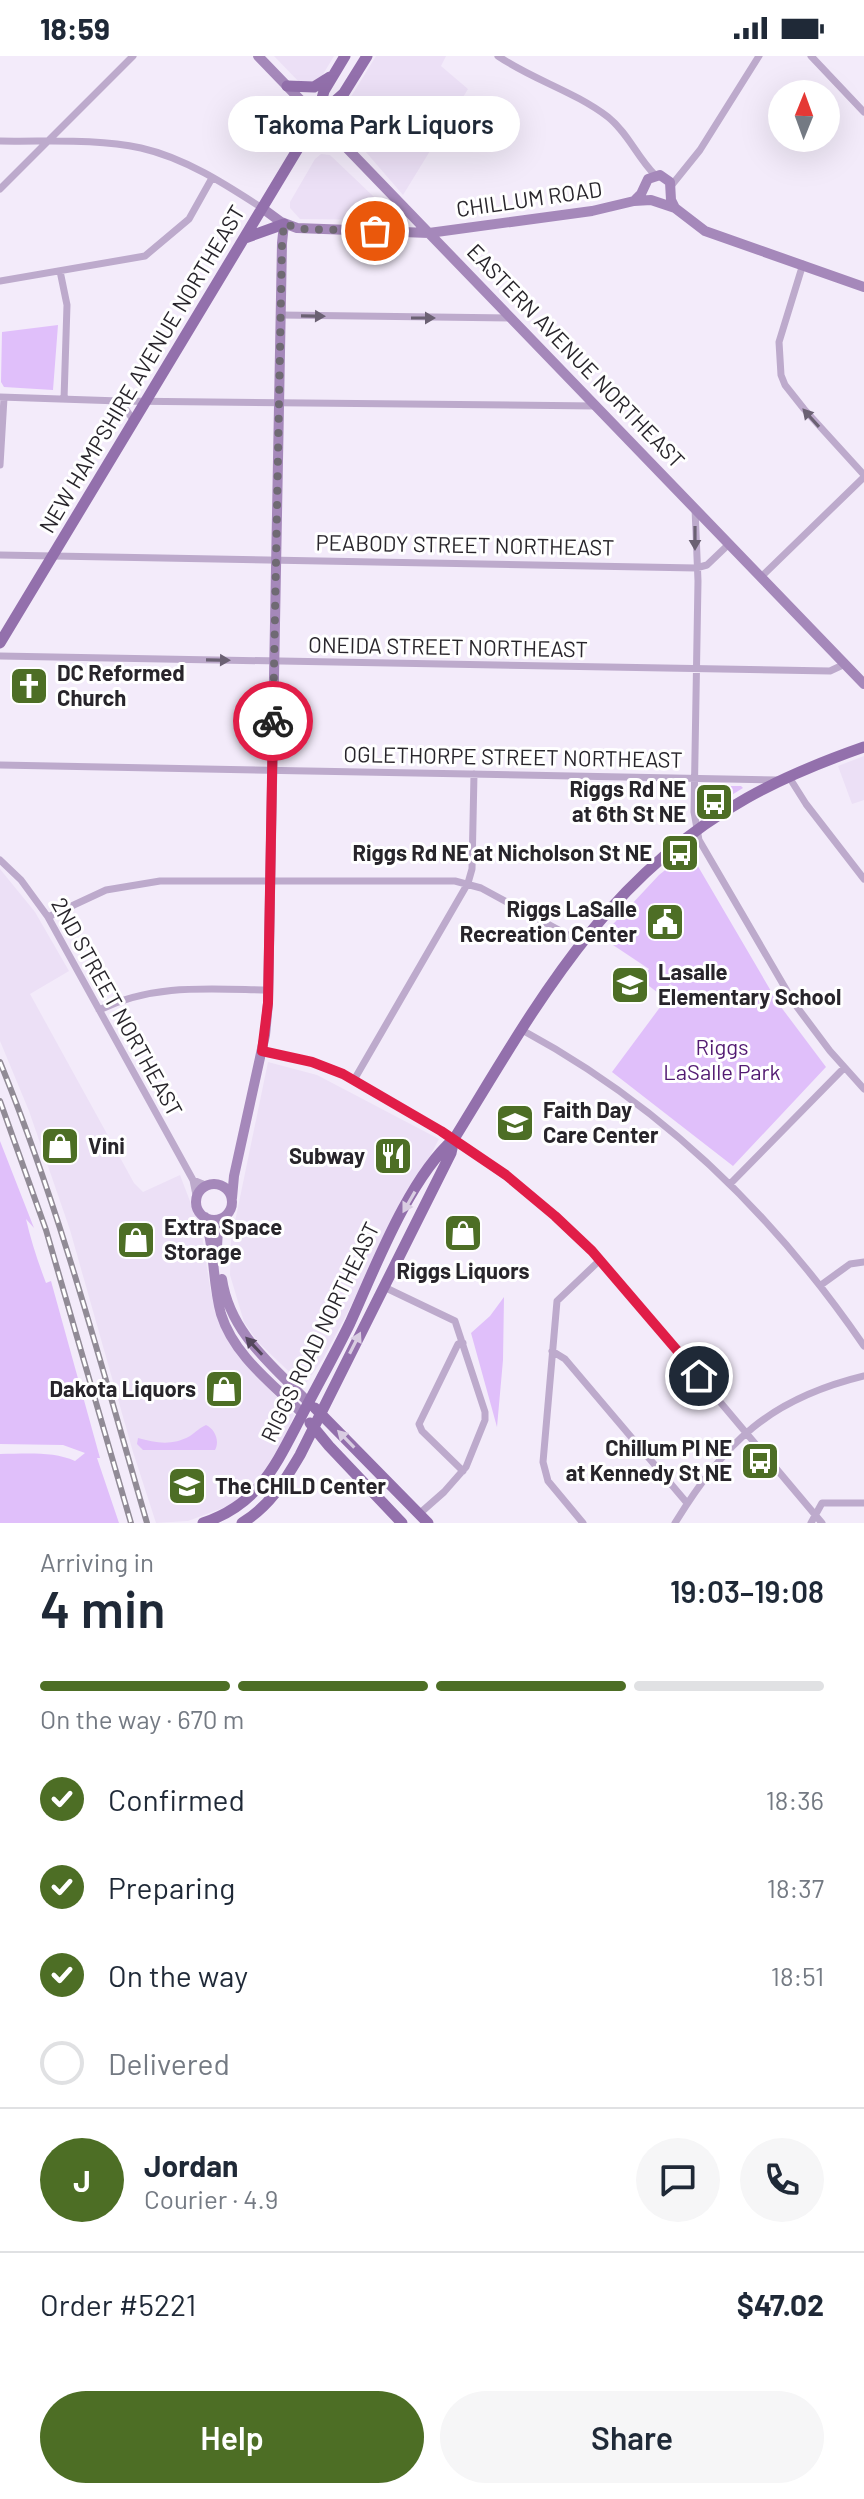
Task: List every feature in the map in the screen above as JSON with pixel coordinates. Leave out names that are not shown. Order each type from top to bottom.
[{"type":"main road","points":[[317,117],[324,92],[345,56]]},
{"type":"main road","points":[[317,117],[344,93],[367,56]]},
{"type":"main road","points":[[287,86],[314,87],[334,74]]},
{"type":"main road","points":[[324,92],[335,100]]},
{"type":"main road","name":"NEW HAMPSHIRE AVENUE NORTHEAST","points":[[0,643],[317,117]]},
{"type":"main road","points":[[245,238],[284,224]]},
{"type":"main road","name":"RIGGS ROAD NORTHEAST","points":[[203,1523],[227,1513],[255,1493],[281,1456],[413,1194],[443,1149],[454,1139],[581,942],[628,888],[696,830],[747,797],[785,778],[864,747]]},
{"type":"main road","name":"RIGGS ROAD NORTHEAST","points":[[242,1523],[263,1509],[281,1487],[451,1153],[454,1139]]},
{"type":"main road","points":[[305,1408],[320,1413],[428,1523]]},
{"type":"main road","points":[[305,1408],[313,1427],[402,1523]]},
{"type":"street","points":[[0,189],[133,56]]},
{"type":"street","name":"EASTERN AVENUE NORTHEAST","points":[[258,56],[864,684]]},
{"type":"street","points":[[498,56],[611,119],[629,138],[645,165],[653,180],[656,201]]},
{"type":"street","points":[[656,201],[671,189],[681,170],[700,150],[759,56]]},
{"type":"street","points":[[811,56],[864,112]]},
{"type":"street","points":[[0,141],[98,142],[142,148],[212,178],[284,224],[269,990],[262,1051],[234,1176],[231,1209],[216,1240],[231,1313],[248,1340],[305,1408]]},
{"type":"street","points":[[653,180],[681,170]]},
{"type":"street","points":[[0,281],[145,256],[189,219],[212,178]]},
{"type":"street","points":[[653,180],[671,189]]},
{"type":"street","name":"CHILLUM ROAD","points":[[634,201],[653,180]]},
{"type":"street","points":[[671,189],[675,208]]},
{"type":"street","name":"CHILLUM ROAD","points":[[284,224],[302,229],[429,233],[592,211],[634,201],[656,201],[675,208],[705,231],[864,287]]},
{"type":"street","points":[[761,577],[864,476],[792,395],[781,375],[779,342],[803,264]]},
{"type":"street","points":[[60,271],[67,305],[64,399]]},
{"type":"street","points":[[281,315],[512,318]]},
{"type":"street","points":[[0,465],[2,397],[596,406]]},
{"type":"street","points":[[120,401],[134,421]]},
{"type":"street","points":[[695,508],[696,830],[701,846],[783,986],[811,1027],[864,1089]]},
{"type":"street","points":[[696,568],[707,565],[729,544]]},
{"type":"street","name":"PEABODY STREET NORTHEAST","points":[[0,555],[696,568]]},
{"type":"street","name":"ONEIDA STREET NORTHEAST","points":[[0,656],[830,671],[845,664]]},
{"type":"street","name":"OGLETHORPE STREET NORTHEAST","points":[[1,764],[785,778]]},
{"type":"street","points":[[354,1080],[468,883],[472,869],[474,774]]},
{"type":"street","points":[[785,778],[864,879]]},
{"type":"street","name":"2ND STREET NORTHEAST","points":[[0,860],[21,880],[48,917],[193,1180],[197,1200]]},
{"type":"street","points":[[48,917],[86,897],[137,884],[169,881],[468,883],[581,942]]},
{"type":"street","points":[[99,1010],[130,996],[166,989],[269,990]]},
{"type":"street","points":[[522,1030],[615,1088],[674,1134],[730,1184],[821,1285],[864,1346]]},
{"type":"street","points":[[262,1051],[312,1062],[354,1080],[454,1139],[537,1200],[600,1260],[746,1433],[813,1519],[822,1523]]},
{"type":"street","points":[[730,1184],[844,1068]]},
{"type":"street","points":[[234,1176],[201,1191],[197,1200],[210,1235],[222,1315],[231,1336],[256,1368],[305,1408]]},
{"type":"street","points":[[193,1180],[227,1189],[232,1198]]},
{"type":"street","points":[[205,1217],[215,1220],[225,1217]]},
{"type":"street","points":[[583,1523],[544,1472],[552,1351],[559,1299],[600,1260]]},
{"type":"street","points":[[821,1285],[850,1264],[864,1262]]},
{"type":"street","points":[[384,1287],[452,1319],[458,1326],[486,1416],[463,1471],[419,1514]]},
{"type":"street","points":[[463,1343],[458,1344],[419,1424],[422,1431],[463,1471]]},
{"type":"street","points":[[552,1351],[565,1359],[687,1503]]},
{"type":"street","points":[[675,1523],[713,1465],[746,1433],[794,1401],[831,1385],[864,1376]]},
{"type":"street","points":[[813,1519],[819,1506],[826,1502],[864,1503]]},
{"type":"shaded area","points":[[274,56],[334,56],[319,81],[300,83]]},
{"type":"shaded area","points":[[376,56],[446,56],[441,66],[468,89],[403,195],[346,129],[341,113]]},
{"type":"shaded area","points":[[321,154],[330,155],[394,216],[391,220],[300,219],[290,208],[290,202]]},
{"type":"shaded area","points":[[864,756],[864,800],[852,804],[838,766]]},
{"type":"shaded area","points":[[0,869],[35,912],[69,971],[30,994],[134,1183],[143,1192],[180,1175],[201,1230],[211,1293],[228,1340],[238,1356],[294,1415],[284,1439],[258,1481],[231,1505],[188,1521],[156,1523],[70,1230],[29,1111],[0,1041]]},
{"type":"shaded area","points":[[268,1062],[317,1075],[439,1139],[323,1359],[304,1386],[258,1342],[244,1322],[230,1275],[231,1241]]},
{"type":"green space","points":[[58,325],[53,390],[4,387],[1,382],[2,332]]},
{"type":"green space","points":[[704,786],[743,788],[704,812],[701,809],[701,790]]},
{"type":"green space","name":"Riggs LaSalle Park","points":[[689,851],[778,1003],[826,1067],[733,1166],[612,1072],[675,987],[670,984],[661,995],[641,980],[649,969],[601,937],[659,875]]},
{"type":"green space","points":[[0,1141],[34,1228],[26,1219],[43,1275],[46,1283],[51,1281],[100,1458],[97,1458],[119,1523],[0,1523],[0,1454],[48,1454],[75,1461],[85,1453],[63,1445],[0,1444]]},
{"type":"green space","points":[[504,1297],[497,1427],[471,1333],[490,1316]]},
{"type":"green space","points":[[206,1425],[216,1436],[215,1450],[143,1450],[137,1444],[138,1438],[158,1442],[177,1441]]},
{"type":"railway","points":[[0,1062],[61,1233],[147,1523]]},
{"type":"railway","points":[[0,1101],[46,1230],[131,1523]]},
{"type":"way so far","points":[[273,721],[284,224],[302,229],[375,231]]},
{"type":"place","name":"Takoma Park Liquors","points":[[375,231]]},
{"type":"place","name":"DC Reformed Church","points":[[29,686]]},
{"type":"place","name":"Riggs Rd NE at 6th St NE","points":[[714,802]]},
{"type":"place","name":"Riggs Rd NE at Nicholson St NE","points":[[680,853]]},
{"type":"place","name":"Riggs LaSalle Recreation Center","points":[[665,922]]},
{"type":"place","name":"Lasalle Elementary School","points":[[630,985]]},
{"type":"place","name":"Faith Day Care Center","points":[[515,1123]]},
{"type":"place","name":"Vini","points":[[60,1146]]},
{"type":"place","name":"Subway","points":[[393,1156]]},
{"type":"place","name":"Riggs Liquors","points":[[463,1233]]},
{"type":"place","name":"Extra Space Storage","points":[[136,1240]]},
{"type":"place","name":"Dakota Liquors","points":[[224,1389]]},
{"type":"place","name":"Chillum Pl NE at Kennedy St NE","points":[[760,1461]]},
{"type":"place","name":"The CHILD Center","points":[[187,1486]]},
{"type":"route","points":[[273,721],[268,1003],[262,1051],[312,1062],[343,1074],[441,1131],[506,1175],[592,1251],[699,1376]]}]
